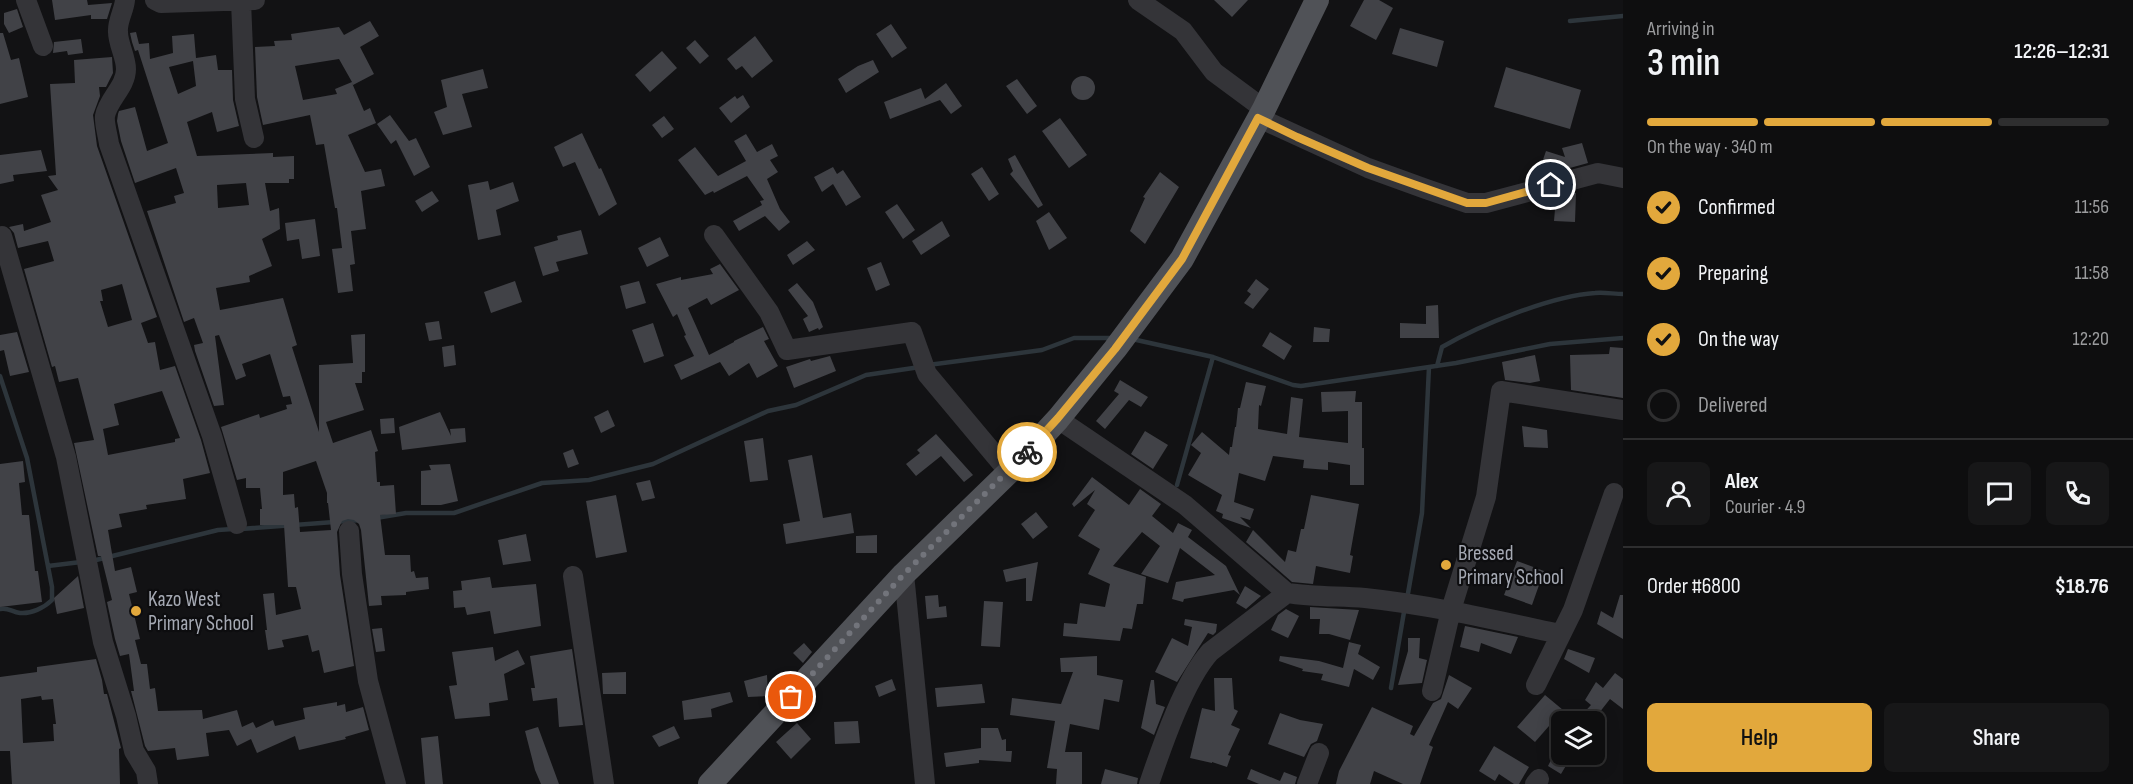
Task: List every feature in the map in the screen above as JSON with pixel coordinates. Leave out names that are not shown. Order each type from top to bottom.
[{"type":"main road","points":[[710,784],[904,574],[1009,472],[1058,418],[1115,349],[1182,259],[1261,113],[1317,0]]},
{"type":"street","points":[[26,0],[44,46]]},
{"type":"street","points":[[125,0],[118,35],[126,69],[122,85],[110,101],[104,118],[109,144],[212,436],[237,524]]},
{"type":"street","points":[[155,0],[161,3],[248,1],[245,99],[254,138]]},
{"type":"street","points":[[1138,0],[1183,31],[1214,72],[1261,113],[1297,137],[1368,168],[1467,203],[1486,203],[1598,173],[1623,178]]},
{"type":"street","points":[[1,234],[66,457],[103,642],[126,716],[134,751],[146,771],[148,784]]},
{"type":"street","points":[[714,235],[769,312],[787,350],[912,332],[924,366],[1009,472]]},
{"type":"street","points":[[1432,691],[1451,610],[1486,497],[1501,391],[1623,410]]},
{"type":"street","points":[[1058,418],[1185,505],[1287,593],[1364,598],[1451,610],[1560,634]]},
{"type":"street","points":[[1536,685],[1573,610],[1614,493]]},
{"type":"street","points":[[349,531],[352,574],[368,681],[396,784]]},
{"type":"street","points":[[904,574],[925,784]]},
{"type":"street","points":[[573,576],[604,784]]},
{"type":"street","points":[[1149,784],[1184,695],[1200,663],[1210,652],[1287,593]]},
{"type":"street","points":[[1307,784],[1319,753]]},
{"type":"building","points":[[52,0],[87,0],[88,5],[112,3],[107,19],[91,19],[91,15],[55,20]]},
{"type":"building","points":[[1214,0],[1248,0],[1232,17]]},
{"type":"building","points":[[1364,0],[1379,0],[1393,8],[1376,40],[1350,26]]},
{"type":"building","points":[[17,9],[23,27],[9,33],[4,24],[4,13]]},
{"type":"building","points":[[370,21],[379,36],[360,47],[374,74],[353,85],[352,83],[364,111],[370,108],[376,123],[348,135],[365,172],[381,169],[385,186],[361,191],[366,229],[351,231],[355,264],[350,265],[353,291],[338,293],[332,249],[342,248],[337,208],[335,208],[324,144],[316,145],[310,115],[263,125],[257,97],[255,47],[275,46],[274,41],[292,40],[291,34],[339,27],[344,35]],"holes":[[[339,59],[352,82],[335,89],[337,94],[303,100],[295,66]]]},
{"type":"building","points":[[891,24],[907,48],[892,58],[876,34]]},
{"type":"building","points":[[1400,28],[1444,41],[1437,67],[1392,54]]},
{"type":"building","points":[[136,32],[139,44],[149,43],[150,59],[173,53],[172,36],[194,34],[196,58],[216,55],[218,70],[232,70],[233,100],[239,126],[217,132],[212,112],[187,122],[197,156],[273,153],[273,157],[294,156],[294,179],[289,179],[289,183],[265,183],[270,211],[279,208],[280,229],[262,239],[272,266],[249,276],[250,282],[216,288],[220,310],[283,298],[297,345],[292,347],[319,432],[319,365],[353,363],[351,335],[365,334],[365,372],[362,372],[362,383],[355,383],[364,410],[326,422],[333,443],[371,430],[378,451],[375,452],[377,482],[380,482],[380,486],[394,485],[396,514],[380,515],[385,555],[410,555],[411,572],[414,571],[416,578],[428,577],[429,589],[406,592],[406,595],[381,596],[382,605],[369,606],[361,530],[359,524],[354,520],[342,521],[337,532],[340,575],[354,666],[324,673],[319,650],[312,652],[308,635],[282,640],[284,647],[268,650],[263,594],[274,593],[276,615],[301,609],[296,587],[288,587],[284,525],[260,525],[260,509],[262,509],[260,488],[246,488],[246,478],[237,480],[221,427],[259,414],[260,418],[287,409],[286,405],[292,404],[290,396],[283,397],[270,354],[242,364],[246,376],[236,380],[219,335],[215,336],[224,405],[214,406],[195,351],[194,345],[203,343],[194,318],[184,322],[147,211],[176,203],[174,196],[184,193],[176,168],[135,183],[121,141],[117,121],[119,111],[135,107],[147,151],[168,143],[138,50],[135,51],[130,33]],"holes":[[[193,61],[196,86],[178,94],[169,67]],[[246,183],[249,205],[218,208],[217,185]],[[316,461],[327,493],[331,530],[300,532],[298,507],[295,508],[294,494],[283,495],[283,472]]]},
{"type":"building","points":[[0,33],[3,33],[11,60],[19,58],[28,97],[0,104]]},
{"type":"building","points":[[755,36],[773,61],[752,78],[742,66],[736,70],[727,59]]},
{"type":"building","points":[[81,39],[83,53],[68,55],[67,51],[53,53],[54,42]]},
{"type":"building","points":[[695,40],[709,56],[700,64],[686,48]]},
{"type":"building","points":[[662,51],[677,68],[650,92],[635,75]]},
{"type":"building","points":[[112,57],[113,73],[106,87],[99,87],[100,96],[93,115],[97,146],[157,317],[141,323],[148,343],[155,342],[160,370],[175,366],[210,473],[183,479],[186,499],[146,505],[147,509],[119,514],[122,527],[108,530],[115,571],[131,567],[137,592],[129,594],[140,639],[135,640],[141,664],[147,664],[150,689],[155,688],[158,711],[202,710],[203,719],[237,710],[242,727],[253,722],[256,728],[273,720],[275,726],[305,719],[303,708],[337,702],[337,706],[345,704],[346,712],[363,707],[369,730],[345,737],[346,739],[299,750],[295,736],[257,753],[251,739],[237,746],[229,730],[206,733],[209,756],[177,760],[175,748],[148,751],[145,746],[131,691],[134,691],[129,654],[120,656],[115,639],[107,602],[112,600],[101,556],[98,556],[74,443],[94,440],[78,378],[59,382],[55,366],[52,367],[24,269],[54,261],[48,241],[18,248],[14,233],[9,227],[23,224],[24,231],[51,222],[41,195],[58,190],[48,176],[56,175],[50,84],[75,83],[74,60]],"holes":[[[122,284],[132,320],[108,327],[100,301],[103,301],[101,290]],[[162,391],[180,438],[175,439],[175,442],[108,455],[103,429],[119,425],[114,404]]]},
{"type":"building","points":[[873,60],[879,72],[846,93],[838,79],[858,66]]},
{"type":"building","points":[[1506,67],[1581,90],[1570,129],[1494,107]]},
{"type":"building","points":[[483,69],[488,88],[462,94],[472,127],[443,135],[434,112],[447,107],[441,80]]},
{"type":"building","points":[[1083,76],[1088,77],[1094,83],[1094,93],[1088,99],[1083,100],[1078,99],[1072,93],[1071,88],[1072,83],[1078,77]]},
{"type":"building","points":[[1017,79],[1037,106],[1027,114],[1006,86]]},
{"type":"building","points":[[946,83],[962,106],[951,114],[940,100],[890,119],[884,102],[921,88],[925,99]]},
{"type":"building","points":[[743,95],[750,107],[731,123],[719,108],[735,96],[737,99]]},
{"type":"building","points":[[390,115],[409,141],[416,138],[430,167],[414,176],[396,140],[391,144],[377,124]]},
{"type":"building","points":[[664,116],[674,129],[662,138],[652,125]]},
{"type":"building","points":[[1060,118],[1087,155],[1069,168],[1042,131]]},
{"type":"building","points":[[582,133],[617,204],[599,216],[575,162],[563,167],[554,147]]},
{"type":"building","points":[[746,134],[757,152],[772,144],[778,156],[770,160],[778,172],[767,179],[780,209],[790,222],[779,231],[765,216],[739,231],[733,221],[762,205],[760,201],[764,200],[747,176],[714,193],[713,191],[705,195],[678,160],[695,147],[718,176],[746,161],[734,141]]},
{"type":"building","points":[[1582,143],[1588,163],[1537,177],[1546,151],[1565,157],[1562,148]]},
{"type":"building","points":[[41,150],[47,171],[13,175],[14,181],[0,184],[0,155]]},
{"type":"building","points":[[1015,155],[1043,205],[1038,208],[1010,174],[1013,171],[1008,159]]},
{"type":"building","points":[[833,167],[837,174],[843,170],[861,197],[846,206],[833,184],[822,192],[814,177]]},
{"type":"building","points":[[982,167],[999,194],[989,201],[971,174]]},
{"type":"building","points":[[1160,172],[1179,187],[1145,244],[1130,231],[1145,198],[1143,197]]},
{"type":"building","points":[[488,181],[490,190],[513,182],[519,201],[496,210],[501,235],[478,240],[468,185]]},
{"type":"building","points":[[432,191],[439,201],[422,212],[415,201]]},
{"type":"building","points":[[1576,193],[1575,222],[1554,221],[1556,197]]},
{"type":"building","points":[[897,204],[915,230],[903,239],[885,212]]},
{"type":"building","points":[[1049,212],[1067,238],[1049,250],[1036,221]]},
{"type":"building","points":[[315,219],[320,256],[302,259],[299,239],[287,241],[285,223]]},
{"type":"building","points":[[942,221],[950,236],[921,255],[912,241]]},
{"type":"building","points":[[581,230],[588,254],[556,262],[559,271],[543,276],[534,247],[558,240],[557,236]]},
{"type":"building","points":[[660,237],[669,256],[647,267],[638,248]]},
{"type":"building","points":[[807,241],[815,250],[793,265],[787,255]]},
{"type":"building","points":[[881,262],[890,285],[876,291],[867,268]]},
{"type":"building","points":[[720,264],[739,290],[711,305],[707,298],[688,308],[709,355],[763,327],[769,339],[764,341],[778,366],[757,378],[749,363],[729,376],[720,362],[681,380],[674,365],[694,356],[677,314],[673,317],[656,284],[681,277],[681,280],[713,274],[710,269]]},
{"type":"building","points":[[1256,279],[1269,289],[1253,309],[1244,303],[1251,294],[1247,291]]},
{"type":"building","points":[[515,281],[522,302],[491,313],[484,292]]},
{"type":"building","points":[[639,281],[646,303],[626,309],[620,286]]},
{"type":"building","points":[[797,283],[813,302],[823,327],[819,330],[818,328],[809,332],[803,319],[808,316],[788,290]]},
{"type":"building","points":[[1438,305],[1439,338],[1400,338],[1400,323],[1426,324],[1426,306]]},
{"type":"building","points":[[439,321],[442,339],[429,341],[425,323]]},
{"type":"building","points":[[653,323],[664,356],[644,363],[632,330]]},
{"type":"building","points":[[1314,327],[1330,329],[1329,342],[1313,342]]},
{"type":"building","points":[[17,332],[29,372],[10,376],[4,350],[0,351],[0,335]]},
{"type":"building","points":[[1270,332],[1292,346],[1284,360],[1262,346]]},
{"type":"building","points":[[454,345],[456,365],[444,367],[442,347]]},
{"type":"building","points":[[1610,347],[1623,348],[1623,398],[1571,390],[1570,355],[1609,354]]},
{"type":"building","points":[[1535,355],[1540,381],[1530,383],[1505,380],[1502,362]]},
{"type":"building","points":[[830,356],[836,371],[794,388],[786,367],[810,359],[811,361]]},
{"type":"building","points":[[1120,380],[1148,397],[1141,407],[1129,400],[1105,429],[1096,421],[1119,394],[1114,391]]},
{"type":"building","points":[[1246,382],[1266,386],[1261,406],[1259,405],[1258,429],[1287,434],[1291,397],[1303,399],[1299,437],[1348,443],[1348,411],[1322,412],[1321,392],[1356,391],[1355,402],[1362,402],[1364,485],[1350,485],[1350,465],[1328,462],[1328,470],[1303,468],[1304,460],[1273,456],[1265,481],[1239,473],[1234,502],[1254,509],[1250,520],[1240,517],[1251,528],[1222,518],[1223,514],[1216,511],[1222,495],[1188,475],[1201,453],[1191,445],[1202,432],[1229,455],[1238,408],[1240,408]]},
{"type":"building","points":[[608,410],[615,426],[601,433],[594,417]]},
{"type":"building","points":[[440,412],[451,436],[450,429],[465,428],[466,442],[402,450],[399,427]]},
{"type":"building","points":[[394,418],[395,433],[381,434],[380,419]]},
{"type":"building","points":[[1522,426],[1547,430],[1548,448],[1524,447]]},
{"type":"building","points":[[1145,431],[1168,445],[1153,469],[1131,454]]},
{"type":"building","points":[[936,434],[973,475],[964,482],[941,456],[916,476],[906,464],[920,453],[917,450]]},
{"type":"building","points":[[763,438],[768,480],[750,482],[744,441]]},
{"type":"building","points":[[573,449],[579,464],[568,468],[563,453]]},
{"type":"building","points":[[812,455],[823,518],[851,513],[854,533],[786,544],[783,524],[800,521],[788,460]]},
{"type":"building","points":[[23,461],[25,482],[19,483],[22,515],[29,515],[35,571],[38,571],[42,602],[0,607],[0,464]]},
{"type":"building","points":[[450,464],[458,501],[441,505],[421,505],[421,471],[431,470],[429,465]]},
{"type":"building","points":[[1092,477],[1129,505],[1140,489],[1161,504],[1152,516],[1173,533],[1178,523],[1192,530],[1188,537],[1226,566],[1240,595],[1234,590],[1184,599],[1183,602],[1172,599],[1176,582],[1215,575],[1180,548],[1168,583],[1141,574],[1160,546],[1142,532],[1113,566],[1146,577],[1143,604],[1137,604],[1132,629],[1123,628],[1120,641],[1063,636],[1064,623],[1077,624],[1080,603],[1105,607],[1110,584],[1088,574],[1100,549],[1078,536],[1095,510],[1087,504],[1095,490],[1074,507],[1072,504]]},
{"type":"building","points":[[650,480],[655,498],[642,501],[636,483]]},
{"type":"building","points":[[616,495],[627,552],[596,558],[586,501]]},
{"type":"building","points":[[1311,495],[1359,504],[1350,555],[1353,556],[1350,573],[1316,566],[1313,584],[1292,582],[1246,542],[1253,530],[1285,562],[1288,550],[1296,552],[1301,529],[1304,529]]},
{"type":"building","points":[[1036,512],[1048,527],[1033,539],[1021,524]]},
{"type":"building","points":[[526,534],[531,561],[503,565],[498,540]]},
{"type":"building","points":[[877,535],[877,553],[856,553],[856,536]]},
{"type":"building","points":[[1517,561],[1544,571],[1532,605],[1504,595]]},
{"type":"building","points":[[1038,562],[1032,601],[1026,601],[1026,578],[1006,582],[1003,570]]},
{"type":"building","points":[[78,576],[84,608],[57,614],[54,598]]},
{"type":"building","points":[[490,577],[492,588],[536,584],[541,626],[494,634],[490,611],[467,615],[465,607],[454,608],[453,591],[462,590],[461,581]]},
{"type":"building","points":[[1245,586],[1261,596],[1246,609],[1236,603]]},
{"type":"building","points":[[938,595],[939,607],[946,606],[947,617],[927,619],[925,596]]},
{"type":"building","points":[[1620,595],[1623,595],[1623,639],[1597,624],[1601,611],[1613,618]]},
{"type":"building","points":[[984,601],[1003,602],[1000,647],[981,646]]},
{"type":"building","points":[[1310,607],[1359,610],[1350,640],[1329,634],[1319,634],[1320,619],[1310,619]]},
{"type":"building","points":[[1286,609],[1299,616],[1288,638],[1271,630],[1278,615]]},
{"type":"building","points":[[1185,619],[1217,624],[1216,632],[1213,635],[1208,633],[1177,682],[1155,672],[1172,638],[1188,646],[1192,627],[1184,625]]},
{"type":"building","points":[[1465,626],[1518,637],[1511,654],[1481,643],[1479,652],[1460,647]]},
{"type":"building","points":[[382,628],[385,651],[376,652],[372,629]]},
{"type":"building","points":[[1408,638],[1420,638],[1419,658],[1427,660],[1422,683],[1398,685],[1408,651]]},
{"type":"building","points":[[1349,642],[1361,645],[1358,654],[1380,667],[1373,680],[1354,669],[1349,687],[1321,680],[1323,674],[1302,671],[1303,669],[1279,661],[1280,656],[1319,661],[1343,668]]},
{"type":"building","points":[[804,643],[812,652],[803,663],[793,653]]},
{"type":"building","points":[[493,647],[495,661],[518,650],[525,664],[504,674],[508,700],[489,703],[490,716],[455,719],[449,686],[457,685],[452,652]]},
{"type":"building","points":[[572,649],[583,725],[559,727],[557,698],[533,701],[531,688],[535,688],[530,656]]},
{"type":"building","points":[[1568,649],[1595,658],[1589,673],[1564,659]]},
{"type":"building","points":[[1097,656],[1097,675],[1123,680],[1119,702],[1104,699],[1099,730],[1070,724],[1065,752],[1082,752],[1082,784],[1056,784],[1057,769],[1047,768],[1055,721],[1010,715],[1012,698],[1061,704],[1073,672],[1061,672],[1060,658]]},
{"type":"building","points":[[96,659],[121,748],[119,749],[120,784],[12,784],[10,751],[0,751],[0,677],[37,672],[37,667]],"holes":[[[41,696],[42,700],[53,699],[56,724],[53,724],[54,741],[23,743],[21,699]]]},
{"type":"building","points":[[626,672],[626,694],[603,694],[602,673]]},
{"type":"building","points":[[1615,673],[1623,679],[1623,709],[1610,699],[1601,711],[1585,711],[1591,705],[1585,700],[1596,682],[1603,688]]},
{"type":"building","points":[[767,675],[768,696],[748,697],[744,681]]},
{"type":"building","points":[[1449,675],[1472,688],[1458,709],[1448,702],[1429,745],[1433,747],[1420,784],[1403,784],[1374,771],[1370,784],[1336,784],[1339,771],[1372,707],[1413,726],[1410,734],[1414,736],[1433,703],[1441,699]]},
{"type":"building","points":[[1214,678],[1232,678],[1234,709],[1238,711],[1231,725],[1240,729],[1228,755],[1231,756],[1227,767],[1190,758],[1202,708],[1215,711]]},
{"type":"building","points":[[892,679],[896,690],[879,697],[875,686]]},
{"type":"building","points":[[1151,680],[1154,680],[1156,704],[1165,707],[1154,735],[1141,728]]},
{"type":"building","points":[[982,684],[985,703],[937,707],[935,688]]},
{"type":"building","points":[[730,692],[733,702],[711,709],[712,717],[684,720],[682,701]]},
{"type":"building","points":[[1545,695],[1563,710],[1551,711],[1551,724],[1535,742],[1517,727]]},
{"type":"building","points":[[1280,713],[1300,720],[1323,724],[1317,741],[1311,744],[1304,757],[1268,744]]},
{"type":"building","points":[[858,721],[860,743],[835,744],[834,722]]},
{"type":"building","points":[[797,723],[811,739],[791,759],[776,742]]},
{"type":"building","points":[[674,726],[680,738],[659,747],[652,736]]},
{"type":"building","points":[[538,727],[559,784],[541,784],[535,770],[525,731]]},
{"type":"building","points":[[981,728],[998,728],[1002,740],[1006,739],[1006,751],[1012,751],[1011,762],[979,760],[979,763],[946,767],[944,753],[981,748]]},
{"type":"building","points":[[438,736],[443,784],[425,784],[421,738]]},
{"type":"building","points":[[1494,746],[1529,767],[1519,784],[1514,784],[1499,774],[1495,781],[1479,771]]},
{"type":"building","points":[[1551,760],[1551,765],[1566,765],[1561,774],[1548,766]]},
{"type":"building","points":[[1105,769],[1138,778],[1137,784],[1101,784]]},
{"type":"building","points":[[1251,769],[1280,781],[1284,772],[1297,777],[1295,784],[1259,784],[1247,779]]},
{"type":"waterway","points":[[1570,21],[1623,16]]},
{"type":"waterway","points":[[1437,366],[1442,347],[1516,313],[1577,295],[1623,294]]},
{"type":"waterway","points":[[928,365],[1042,350],[1074,338],[1111,338]]},
{"type":"waterway","points":[[1132,339],[1213,357],[1301,386],[1456,363],[1550,344],[1623,338]]},
{"type":"waterway","points":[[1177,485],[1213,357]]},
{"type":"waterway","points":[[376,518],[406,513],[454,513],[542,483],[589,480],[653,464],[768,411],[796,405],[866,375],[920,367]]},
{"type":"waterway","points":[[1407,599],[1422,513],[1429,367]]},
{"type":"waterway","points":[[0,376],[27,458],[52,587],[52,600],[37,610],[20,613],[0,609]]},
{"type":"waterway","points":[[241,529],[361,520]]},
{"type":"waterway","points":[[92,561],[218,530],[233,529]]},
{"type":"waterway","points":[[48,566],[81,562]]},
{"type":"waterway","points":[[1391,688],[1404,612]]},
{"type":"way so far","points":[[791,697],[904,574],[1027,452]]},
{"type":"place","name":"Bressed Primary School","points":[[1446,565]]},
{"type":"place","name":"Kazo West Primary School","points":[[136,611]]},
{"type":"route","points":[[1027,452],[1115,349],[1182,259],[1258,118],[1368,168],[1467,203],[1486,203],[1551,185]]}]
